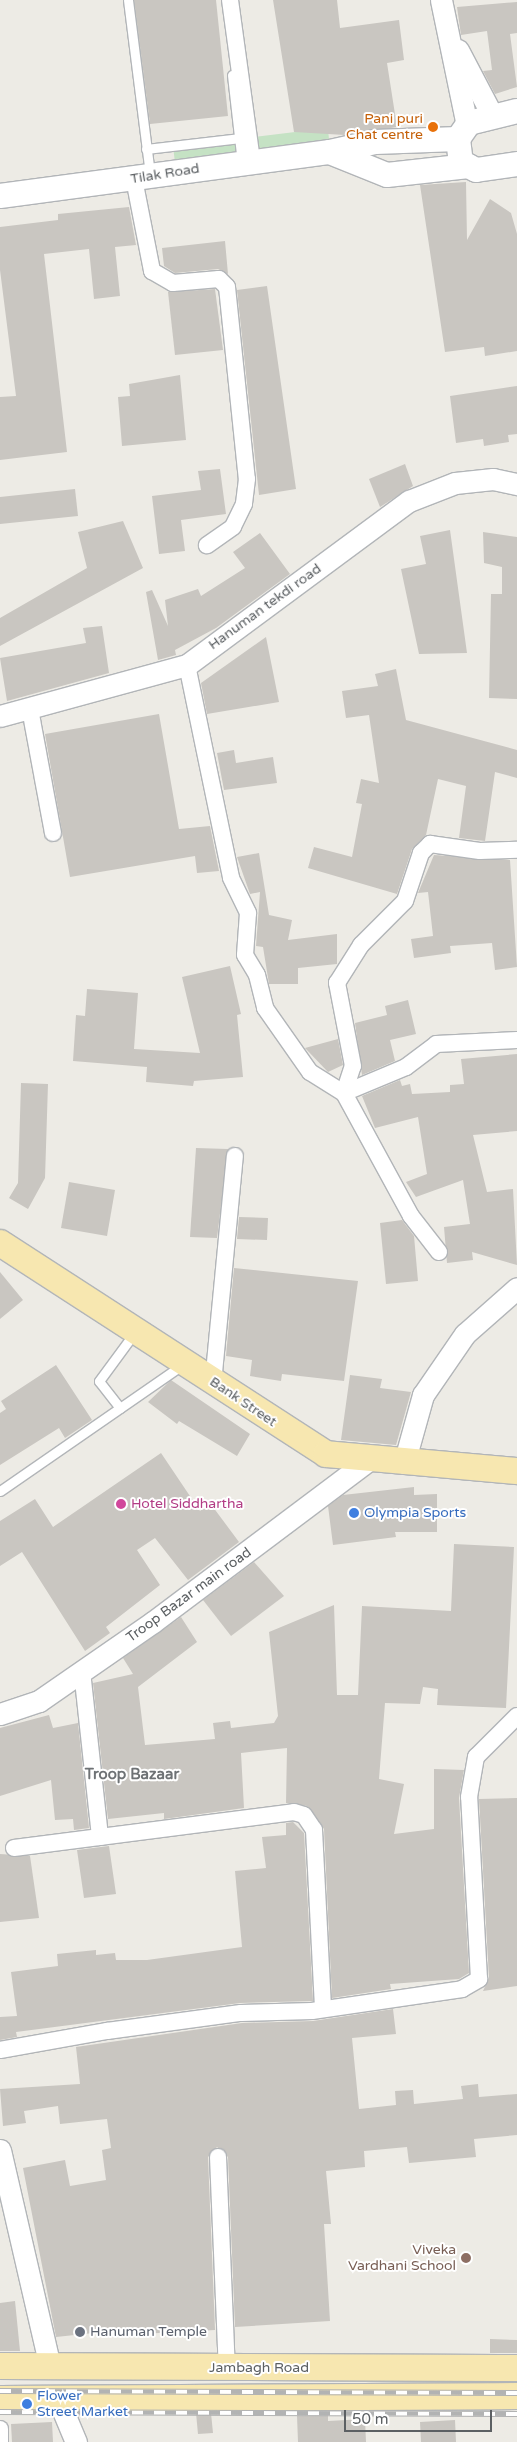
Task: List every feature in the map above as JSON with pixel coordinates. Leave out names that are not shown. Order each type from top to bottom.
[{"type":"main road","points":[[469,166],[462,162],[462,132],[492,115],[517,111]]},
{"type":"main road","name":"Tilak Road","points":[[0,196],[330,152],[376,142],[462,132]]},
{"type":"main road","points":[[330,152],[387,175],[469,166],[498,170],[516,168]]},
{"type":"main road","name":"Bank Street","points":[[0,1243],[213,1383],[326,1454],[368,1460],[517,1471]]},
{"type":"main road","name":"Jambagh Road","points":[[0,2366],[517,2368]]},
{"type":"main road","points":[[0,2399],[517,2396]]},
{"type":"street","points":[[230,0],[247,162]]},
{"type":"street","points":[[440,0],[462,132]]},
{"type":"street","points":[[446,28],[492,115]]},
{"type":"street","points":[[142,177],[152,271],[173,283],[219,279],[227,287],[247,479],[244,504],[233,527],[207,545]]},
{"type":"street","name":"Hanuman tekdi road","points":[[0,716],[187,664],[409,501],[455,483],[493,479],[517,484]]},
{"type":"street","points":[[187,664],[231,878],[248,913],[245,956],[257,974],[264,1008],[286,1044],[310,1072],[344,1093],[411,1216],[439,1252]]},
{"type":"street","points":[[30,708],[53,833]]},
{"type":"street","points":[[344,1093],[353,1066],[337,983],[361,945],[405,901],[421,853],[430,844],[439,843],[480,851],[517,850]]},
{"type":"street","points":[[344,1093],[406,1067],[436,1044],[517,1040]]},
{"type":"street","points":[[213,1383],[235,1156]]},
{"type":"street","points":[[404,1463],[423,1395],[465,1334],[517,1288]]},
{"type":"street","name":"Troop Bazar main road","points":[[0,1714],[39,1701],[368,1460]]},
{"type":"street","points":[[82,1671],[100,1837]]},
{"type":"street","points":[[0,2050],[241,2013],[324,2009],[462,1989],[479,1979],[470,1797],[476,1757],[517,1716]]},
{"type":"street","points":[[14,1848],[294,1812],[304,1815],[314,1830],[324,2009]]},
{"type":"street","points":[[0,2150],[50,2366]]},
{"type":"street","points":[[218,2157],[227,2368]]},
{"type":"street","points":[[58,2399],[76,2442]]},
{"type":"street","points":[[0,2429],[0,2442]]},
{"type":"lane","points":[[128,0],[146,149],[142,177]]},
{"type":"lane","points":[[223,0],[240,138],[247,162]]},
{"type":"lane","points":[[146,149],[240,138]]},
{"type":"lane","points":[[120,1408],[100,1381],[136,1331]]},
{"type":"lane","points":[[0,1491],[184,1363]]},
{"type":"green space","points":[[328,128],[330,152],[176,170],[173,147]]},
{"type":"building","points":[[134,0],[216,0],[228,116],[150,124]]},
{"type":"building","points":[[273,0],[337,0],[340,28],[399,20],[404,60],[387,63],[397,127],[345,135],[294,132]]},
{"type":"building","points":[[517,2],[517,33],[510,34],[517,87],[495,94],[483,71],[492,70],[487,31],[461,35],[457,7]]},
{"type":"building","points":[[466,182],[467,240],[490,199],[511,213],[517,234],[517,351],[485,356],[484,347],[445,352],[420,185]]},
{"type":"building","points":[[129,207],[136,245],[115,247],[120,296],[94,299],[89,249],[44,254],[67,452],[0,460],[0,397],[16,396],[0,270],[0,227],[58,220],[58,214]]},
{"type":"building","points":[[225,241],[228,274],[218,269],[175,273],[164,266],[162,248]]},
{"type":"building","points":[[267,286],[296,489],[259,495],[237,290]]},
{"type":"building","points":[[215,289],[223,350],[175,355],[168,292]]},
{"type":"building","points":[[180,375],[186,440],[122,446],[118,397],[130,396],[129,384]]},
{"type":"building","points":[[517,386],[517,434],[508,435],[509,442],[484,446],[483,439],[456,443],[450,396]]},
{"type":"building","points":[[405,464],[413,486],[380,507],[369,479]]},
{"type":"building","points":[[220,469],[226,514],[181,520],[185,551],[159,554],[152,496],[201,490],[198,471]]},
{"type":"building","points":[[75,489],[78,516],[0,524],[0,497]]},
{"type":"building","points":[[123,521],[143,568],[0,646],[0,618],[87,568],[78,532]]},
{"type":"building","points":[[450,530],[467,653],[419,654],[401,569],[426,564],[420,536]]},
{"type":"building","points":[[483,532],[517,537],[517,699],[489,698],[491,594],[502,594],[502,567],[484,563]]},
{"type":"building","points":[[260,533],[290,574],[216,628],[175,650],[176,655],[158,660],[146,592],[152,590],[168,626],[165,600],[198,589],[201,596],[245,568],[233,552]]},
{"type":"building","points":[[102,626],[109,673],[7,701],[0,658],[86,643],[83,628]]},
{"type":"building","points":[[266,637],[279,702],[207,714],[201,683]]},
{"type":"building","points":[[396,669],[406,720],[517,750],[517,778],[495,772],[485,841],[459,838],[466,786],[438,779],[426,835],[412,849],[397,894],[308,868],[314,847],[352,857],[362,804],[356,803],[361,779],[379,783],[369,715],[346,718],[342,691],[378,686],[375,674]]},
{"type":"building","points":[[159,714],[179,829],[210,826],[219,871],[197,873],[195,856],[70,877],[45,734]]},
{"type":"building","points":[[234,750],[236,763],[273,757],[277,783],[224,790],[217,753]]},
{"type":"building","points":[[259,853],[269,915],[292,920],[288,940],[337,934],[337,964],[298,968],[298,984],[269,984],[263,947],[256,946],[260,892],[250,894],[237,857]]},
{"type":"building","points":[[434,855],[510,860],[517,967],[495,970],[492,943],[450,946],[451,953],[414,958],[411,939],[433,936],[428,892],[418,893]]},
{"type":"building","points":[[230,966],[241,1014],[237,1015],[243,1077],[194,1081],[193,1086],[146,1082],[147,1067],[73,1061],[76,1015],[85,1016],[87,989],[138,993],[134,1049],[200,1053],[182,977]]},
{"type":"building","points":[[408,1000],[416,1034],[390,1040],[395,1061],[362,1075],[355,1023],[387,1015],[385,1006]]},
{"type":"building","points":[[338,1039],[343,1065],[328,1072],[305,1048]]},
{"type":"building","points":[[517,1054],[517,1131],[473,1135],[487,1192],[513,1189],[517,1265],[472,1252],[473,1260],[447,1263],[444,1227],[470,1224],[463,1180],[416,1197],[406,1182],[427,1174],[418,1117],[375,1128],[362,1096],[400,1080],[402,1086],[410,1084],[412,1094],[450,1092],[450,1085],[464,1084],[461,1059]]},
{"type":"building","points":[[21,1083],[48,1084],[45,1178],[28,1209],[9,1198],[18,1183]]},
{"type":"building","points":[[196,1148],[228,1149],[217,1238],[190,1237]]},
{"type":"building","points":[[69,1182],[115,1190],[107,1236],[61,1228]]},
{"type":"building","points":[[239,1217],[268,1218],[267,1240],[237,1239]]},
{"type":"building","points":[[402,1220],[414,1236],[418,1281],[386,1284],[380,1223]]},
{"type":"building","points":[[234,1268],[358,1281],[344,1381],[282,1374],[281,1381],[250,1376],[252,1360],[226,1356]]},
{"type":"building","points":[[0,1272],[23,1300],[0,1319]]},
{"type":"building","points":[[56,1365],[92,1420],[65,1438],[59,1428],[0,1465],[0,1413],[6,1409],[1,1401]]},
{"type":"building","points":[[350,1375],[382,1379],[380,1388],[411,1392],[396,1445],[341,1440]]},
{"type":"building","points":[[171,1380],[250,1434],[237,1456],[179,1421],[177,1424],[148,1402]]},
{"type":"building","points":[[161,1453],[200,1511],[210,1503],[239,1542],[188,1580],[155,1538],[137,1550],[160,1585],[106,1627],[110,1633],[85,1651],[22,1552],[0,1566],[0,1521],[35,1499],[53,1527]]},
{"type":"building","points":[[414,1487],[414,1495],[437,1494],[437,1532],[395,1532],[396,1537],[333,1545],[328,1506],[343,1495]]},
{"type":"building","points":[[454,1544],[514,1547],[506,1708],[437,1705],[438,1689],[423,1687],[420,1704],[385,1703],[379,1779],[404,1784],[394,1834],[434,1829],[434,1769],[464,1770],[459,1798],[469,1973],[459,1979],[390,1984],[391,1989],[332,1998],[324,1829],[307,1806],[286,1803],[287,1748],[241,1753],[244,1808],[164,1819],[164,1813],[108,1819],[93,1683],[133,1674],[123,1658],[181,1617],[197,1642],[138,1687],[145,1745],[215,1739],[213,1723],[230,1721],[231,1728],[274,1723],[278,1716],[269,1632],[334,1605],[337,1695],[358,1695],[362,1606],[451,1611]]},
{"type":"building","points":[[254,1562],[284,1596],[231,1636],[203,1600]]},
{"type":"building","points":[[49,1715],[53,1728],[78,1723],[89,1828],[74,1830],[73,1819],[55,1820],[51,1780],[0,1796],[0,1728]]},
{"type":"building","points":[[517,1798],[517,1986],[483,1991],[489,1978],[479,1799]]},
{"type":"building","points":[[293,1822],[304,1833],[313,2001],[240,2003],[16,2032],[17,2037],[0,2040],[0,2017],[17,2016],[11,1972],[58,1966],[57,1954],[96,1950],[96,1955],[115,1953],[116,1960],[147,1960],[242,1947],[235,1871],[266,1868],[262,1837],[286,1835],[286,1823]]},
{"type":"building","points":[[109,1846],[116,1894],[84,1898],[77,1850]]},
{"type":"building","points":[[0,1854],[30,1856],[39,1918],[0,1922]]},
{"type":"building","points":[[393,2009],[396,2034],[352,2038],[359,2109],[396,2105],[395,2091],[413,2090],[414,2104],[463,2099],[461,2086],[478,2084],[479,2097],[517,2094],[517,2135],[474,2139],[476,2157],[409,2163],[407,2147],[364,2151],[365,2167],[326,2171],[331,2224],[324,2224],[330,2321],[235,2327],[228,2157],[217,2147],[208,2157],[215,2330],[140,2334],[140,2328],[56,2337],[23,2168],[65,2160],[70,2186],[106,2180],[102,2150],[111,2148],[107,2119],[60,2124],[58,2106],[24,2111],[26,2123],[3,2126],[0,2089],[80,2084],[76,2047],[242,2023],[313,2021]]},
{"type":"building","points":[[15,2301],[20,2351],[0,2351],[0,2303]]},
{"type":"building","points":[[490,2339],[517,2340],[517,2353],[490,2353]]},
{"type":"building","points":[[196,2413],[211,2413],[213,2433],[198,2434]]},
{"type":"building","points":[[328,2415],[328,2421],[365,2419],[366,2442],[298,2442],[297,2416]]},
{"type":"building","points":[[455,2420],[456,2442],[421,2442],[420,2422]]},
{"type":"building","points":[[52,2422],[53,2442],[12,2442],[11,2424]]},
{"type":"railway","points":[[0,2391],[517,2393]]},
{"type":"railway","points":[[0,2412],[517,2414]]},
{"type":"place","name":"Pani puri Chat centre","points":[[433,127]]},
{"type":"place","name":"Hotel Siddhartha","points":[[121,1504]]},
{"type":"place","name":"Olympia Sports","points":[[354,1513]]},
{"type":"place","name":"Viveka Vardhani School","points":[[466,2258]]},
{"type":"place","name":"Hanuman Temple","points":[[80,2332]]},
{"type":"place","name":"Flower Street Market","points":[[27,2404]]},
{"type":"district","name":"Troop Bazaar","points":[[132,1775]]}]
